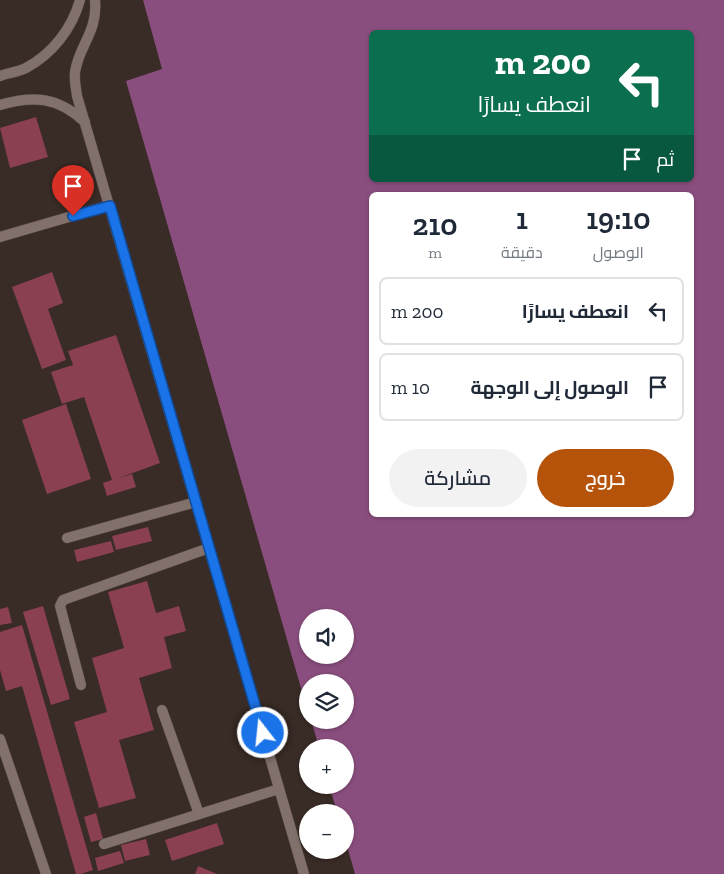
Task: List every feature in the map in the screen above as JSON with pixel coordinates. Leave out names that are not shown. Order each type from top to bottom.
[{"type":"lane","points":[[0,76],[25,68],[47,54],[64,34],[77,12],[80,0]]},
{"type":"lane","points":[[94,0],[94,19],[90,35],[75,72],[77,96],[304,874]]},
{"type":"lane","points":[[0,105],[33,98],[48,100],[62,105],[86,123]]},
{"type":"lane","points":[[0,236],[110,206]]},
{"type":"lane","points":[[67,538],[196,502]]},
{"type":"lane","points":[[81,685],[60,606],[63,600],[209,548]]},
{"type":"lane","points":[[162,710],[199,814]]},
{"type":"lane","points":[[0,739],[46,874]]},
{"type":"lane","points":[[104,844],[279,789]]},
{"type":"shaded area","points":[[143,0],[724,0],[724,874],[355,874],[351,859],[354,859],[354,804],[335,804],[332,794],[354,794],[354,739],[317,739],[314,729],[354,729],[354,674],[299,674],[299,681],[126,81],[162,69]]},
{"type":"building","points":[[36,117],[48,157],[10,168],[0,128]]},
{"type":"building","points":[[79,172],[84,188],[73,191],[68,175]]},
{"type":"building","points":[[52,272],[63,303],[48,309],[66,360],[42,369],[12,287]]},
{"type":"building","points":[[116,335],[160,463],[116,479],[132,474],[136,487],[107,496],[103,483],[112,480],[84,397],[62,404],[51,372],[73,365],[68,351]]},
{"type":"building","points":[[66,404],[91,479],[47,494],[22,420]]},
{"type":"building","points":[[148,527],[152,541],[116,550],[112,536]]},
{"type":"building","points":[[111,541],[114,552],[77,562],[74,550]]},
{"type":"building","points":[[147,581],[156,613],[179,606],[186,631],[164,637],[172,668],[139,678],[154,730],[119,740],[136,798],[99,808],[74,722],[107,712],[92,658],[124,648],[108,592]]},
{"type":"building","points":[[43,606],[70,699],[51,705],[23,612]]},
{"type":"building","points":[[8,607],[12,623],[0,625],[0,609]]},
{"type":"building","points":[[22,625],[93,870],[81,874],[76,874],[22,686],[6,691],[0,670],[0,632]]},
{"type":"building","points":[[96,813],[103,839],[91,842],[84,817]]},
{"type":"building","points":[[217,823],[224,844],[172,861],[165,840]]},
{"type":"building","points":[[146,839],[150,855],[125,861],[121,845]]},
{"type":"building","points":[[120,851],[124,863],[98,871],[95,858]]},
{"type":"building","points":[[198,866],[217,874],[195,874]]},
{"type":"route","points":[[73,216],[110,206],[263,733]]}]
